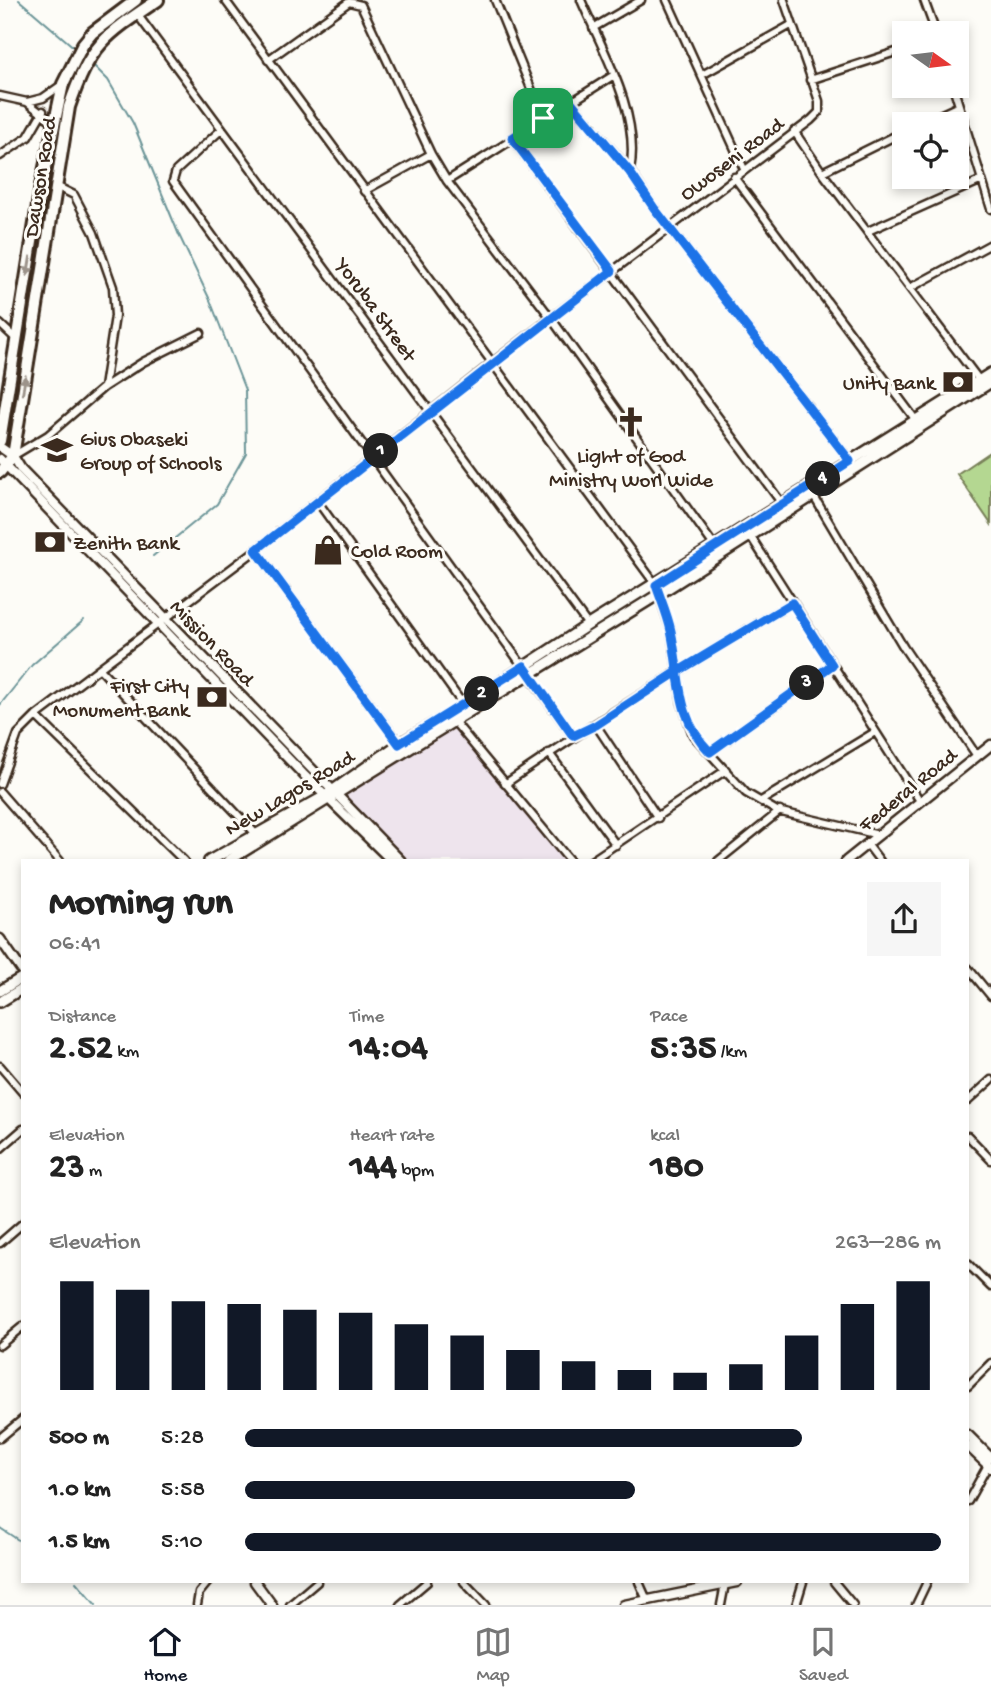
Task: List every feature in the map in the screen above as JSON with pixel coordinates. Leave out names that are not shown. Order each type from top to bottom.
[{"type":"highway","name":"Dawson Road","points":[[0,441],[63,84],[83,44],[92,33],[136,0]]},
{"type":"highway","points":[[137,14],[158,0]]},
{"type":"highway","name":"Dawson Road","points":[[5,463],[58,187],[69,107],[82,70],[92,52],[137,14]]},
{"type":"main road","name":"New Lagos Road","points":[[451,718],[464,706],[526,670],[588,625],[657,590],[715,547],[991,373]]},
{"type":"main road","name":"New Lagos Road","points":[[231,859],[526,670],[657,590],[751,537],[991,382]]},
{"type":"main road","name":"New Lagos Road","points":[[212,859],[255,833],[330,795]]},
{"type":"main road","points":[[0,991],[21,976]]},
{"type":"main road","points":[[0,1002],[21,989]]},
{"type":"street","points":[[226,0],[657,590],[671,631],[682,703],[693,735],[746,793],[780,811],[878,835]]},
{"type":"street","points":[[495,0],[543,118]]},
{"type":"street","points":[[580,0],[614,75],[634,149],[629,171]]},
{"type":"street","points":[[593,28],[641,0]]},
{"type":"street","points":[[667,0],[744,169]]},
{"type":"street","points":[[784,0],[810,80],[892,53]]},
{"type":"street","points":[[924,0],[932,21]]},
{"type":"street","points":[[268,60],[349,2],[361,5],[431,154],[447,181],[551,318],[715,547]]},
{"type":"street","name":"Yoruba Street","points":[[137,14],[588,625]]},
{"type":"street","points":[[702,75],[791,25]]},
{"type":"street","points":[[447,181],[614,75]]},
{"type":"street","name":"Owoseni Road","points":[[0,784],[18,734],[36,716],[101,670],[492,363],[819,112],[819,101],[810,80]]},
{"type":"street","points":[[27,102],[43,98],[63,84]]},
{"type":"street","points":[[0,96],[27,102],[43,111],[54,123]]},
{"type":"street","points":[[957,98],[991,209]]},
{"type":"street","points":[[571,102],[629,171],[669,227],[850,461]]},
{"type":"street","points":[[946,112],[959,106]]},
{"type":"street","points":[[0,156],[28,136],[43,111]]},
{"type":"street","points":[[222,129],[176,171],[173,181],[573,736]]},
{"type":"street","points":[[794,131],[979,380]]},
{"type":"street","points":[[822,172],[892,137]]},
{"type":"street","points":[[512,138],[783,505]]},
{"type":"street","points":[[364,191],[431,154]]},
{"type":"street","points":[[734,177],[915,419]]},
{"type":"street","points":[[869,231],[982,180]]},
{"type":"street","points":[[58,187],[75,195],[94,233],[113,287],[115,316],[104,387]]},
{"type":"street","points":[[910,288],[991,244]]},
{"type":"street","points":[[0,324],[17,340]]},
{"type":"street","points":[[5,463],[48,435],[104,387],[143,362],[201,333]]},
{"type":"street","name":"Mission Road","points":[[0,447],[5,463],[163,621],[389,858]]},
{"type":"street","points":[[813,495],[904,648],[976,756]]},
{"type":"street","points":[[318,502],[464,706]]},
{"type":"street","points":[[751,537],[920,801]]},
{"type":"street","points":[[256,550],[402,748]]},
{"type":"street","points":[[505,784],[573,736],[596,725],[677,672],[792,603]]},
{"type":"street","points":[[710,752],[832,665]]},
{"type":"street","points":[[101,670],[255,833]]},
{"type":"street","points":[[36,716],[182,859]]},
{"type":"street","points":[[451,718],[568,859]]},
{"type":"street","points":[[596,725],[658,818]]},
{"type":"street","points":[[761,801],[875,732]]},
{"type":"street","name":"Federal Road","points":[[848,859],[991,745]]},
{"type":"street","points":[[549,754],[616,845]]},
{"type":"street","points":[[595,859],[726,770]]},
{"type":"street","points":[[0,792],[58,859]]},
{"type":"street","name":"Mission Road","points":[[330,795],[399,859]]},
{"type":"street","points":[[720,859],[780,811]]},
{"type":"street","points":[[867,844],[878,859]]},
{"type":"street","points":[[0,939],[21,972]]},
{"type":"street","points":[[969,969],[991,996]]},
{"type":"street","points":[[0,1066],[21,1091]]},
{"type":"street","points":[[969,1100],[991,1080]]},
{"type":"street","points":[[0,1149],[21,1131]]},
{"type":"street","points":[[969,1137],[991,1160]]},
{"type":"street","points":[[0,1243],[21,1225]]},
{"type":"street","points":[[969,1265],[991,1287]]},
{"type":"street","points":[[0,1345],[21,1328]]},
{"type":"street","points":[[969,1385],[991,1363]]},
{"type":"street","points":[[0,1438],[21,1421]]},
{"type":"street","points":[[969,1437],[990,1464]]},
{"type":"street","points":[[969,1447],[990,1464]]},
{"type":"street","points":[[969,1499],[990,1464]]},
{"type":"street","points":[[197,1605],[199,1592],[207,1583]]},
{"type":"street","points":[[256,1583],[272,1605]]},
{"type":"street","points":[[290,1605],[316,1583]]},
{"type":"street","points":[[400,1605],[426,1583]]},
{"type":"street","points":[[465,1583],[486,1605]]},
{"type":"street","points":[[639,1583],[647,1600]]},
{"type":"street","points":[[624,1605],[731,1583]]},
{"type":"street","points":[[796,1605],[803,1583]]},
{"type":"street","points":[[835,1583],[853,1605]]},
{"type":"street","points":[[916,1605],[927,1583]]},
{"type":"street","points":[[721,1605],[725,1584]]},
{"type":"shaded area","points":[[454,716],[572,859],[392,859],[331,795]]},
{"type":"green space","points":[[991,451],[991,524],[957,474]]},
{"type":"waterway","points":[[19,0],[76,49]]},
{"type":"waterway","points":[[93,65],[108,80],[133,123],[179,235],[210,300],[245,390],[246,453],[217,504],[153,556]]},
{"type":"waterway","points":[[0,705],[32,665],[84,620]]},
{"type":"waterway","points":[[0,1528],[21,1542]]},
{"type":"waterway","points":[[77,1583],[96,1605]]},
{"type":"place","name":"Unity Bank","points":[[958,382]]},
{"type":"place","name":"Light of God Ministry Worl Wide","points":[[631,422]]},
{"type":"place","name":"Gius Obaseki Group of Schools","points":[[57,450]]},
{"type":"place","name":"Zenith Bank","points":[[50,542]]},
{"type":"place","name":"Cold Room","points":[[328,550]]},
{"type":"place","name":"First City Monument Bank","points":[[212,697]]},
{"type":"route","points":[[543,118],[512,138],[612,271],[256,550],[399,744],[464,706],[524,666],[573,736],[596,725],[677,672],[792,603],[832,665],[710,752],[693,735],[682,703],[677,672],[671,631],[656,585],[850,461],[654,208],[629,171],[571,102],[543,118]]}]
